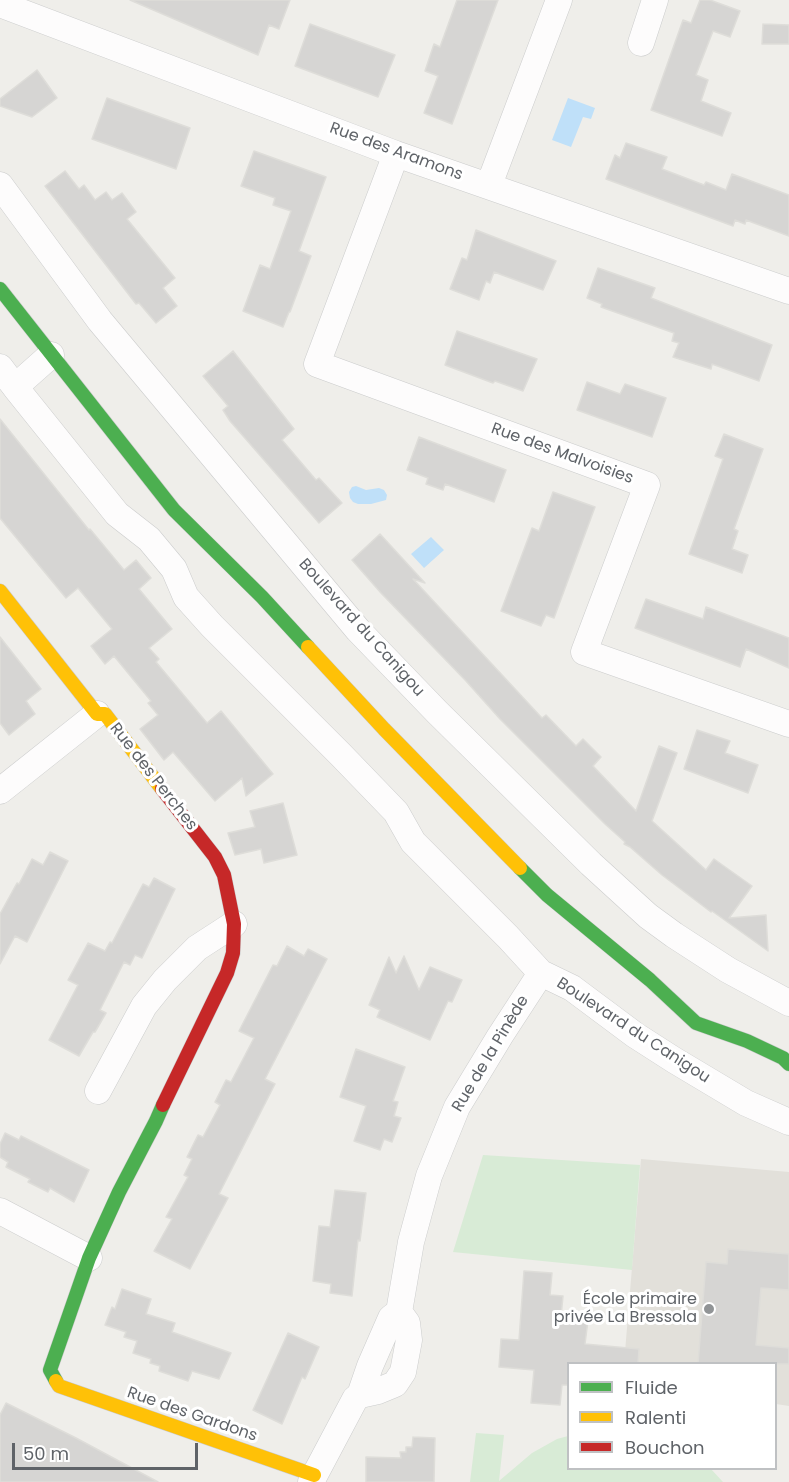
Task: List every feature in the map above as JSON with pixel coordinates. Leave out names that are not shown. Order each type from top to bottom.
[{"type":"street","points":[[489,185],[559,0]]},
{"type":"street","points":[[641,43],[655,0]]},
{"type":"street","name":"Rue des Aramons","points":[[2,5],[396,154],[789,291]]},
{"type":"street","name":"Rue des Malvoisies","points":[[396,154],[317,364],[647,485],[584,652],[789,724]]},
{"type":"street","name":"Boulevard du Canigou","points":[[0,185],[100,321],[358,630],[437,712],[583,856],[648,916],[728,970],[789,1003]]},
{"type":"street","points":[[0,289],[174,510],[262,597],[384,729],[547,895],[650,980],[696,1023],[747,1041],[787,1060]]},
{"type":"street","points":[[15,387],[51,355]]},
{"type":"street","name":"Boulevard du Canigou","points":[[0,367],[117,514],[149,539],[174,569],[186,597],[396,812],[413,842],[541,973],[572,988],[635,1035],[674,1060],[746,1103],[789,1122]]},
{"type":"street","points":[[216,532],[262,597]]},
{"type":"street","name":"Rue des Perches","points":[[0,591],[97,714],[105,714],[215,857],[224,875],[234,924],[233,953],[227,972],[89,1258],[50,1370],[59,1386]]},
{"type":"street","points":[[0,791],[97,714]]},
{"type":"street","points":[[98,1091],[144,1006],[165,980],[197,948],[234,924]]},
{"type":"street","name":"Rue de la Pinède","points":[[312,1479],[355,1399],[360,1395],[395,1384],[403,1372],[409,1340],[407,1323],[399,1312],[411,1242],[429,1176],[457,1107],[541,973]]},
{"type":"street","points":[[650,980],[688,997]]},
{"type":"street","points":[[723,1020],[747,1041]]},
{"type":"street","points":[[0,1211],[89,1258]]},
{"type":"street","name":"Rue des Gardons","points":[[59,1386],[312,1479]]},
{"type":"shaded area","name":"École primaire privée La Bressola","points":[[641,1159],[789,1172],[789,1406],[777,1404],[777,1362],[624,1362]]},
{"type":"green space","points":[[483,1155],[640,1165],[632,1270],[453,1252]]},
{"type":"green space","points":[[476,1433],[504,1435],[499,1481],[532,1453],[557,1439],[567,1436],[567,1470],[712,1470],[723,1482],[470,1482]]},
{"type":"water","points":[[568,98],[595,108],[591,119],[583,117],[571,147],[552,140]]},
{"type":"water","points":[[356,486],[366,490],[379,488],[384,490],[387,495],[386,500],[371,504],[353,502],[349,492],[352,487]]},
{"type":"water","points":[[431,537],[444,550],[424,568],[411,554]]},
{"type":"building","points":[[130,0],[290,0],[279,29],[269,25],[258,55]]},
{"type":"building","points":[[457,0],[498,0],[452,124],[424,113],[438,76],[425,71],[434,44],[440,47]]},
{"type":"building","points":[[700,0],[710,0],[740,11],[730,37],[713,31],[696,75],[708,80],[701,101],[731,113],[722,136],[651,110],[683,20],[691,23]]},
{"type":"building","points":[[310,24],[395,55],[378,97],[295,66]]},
{"type":"building","points":[[763,24],[789,25],[789,44],[762,44]]},
{"type":"building","points":[[37,70],[57,98],[32,117],[0,106],[0,99]]},
{"type":"building","points":[[107,98],[190,128],[176,169],[92,139]]},
{"type":"building","points":[[626,143],[667,157],[662,169],[704,185],[706,182],[726,190],[732,174],[789,195],[789,236],[746,220],[745,224],[735,220],[733,226],[606,179],[615,155],[620,158]]},
{"type":"building","points":[[254,151],[326,177],[299,251],[311,256],[283,327],[243,311],[260,265],[270,269],[291,211],[273,205],[275,198],[241,186]]},
{"type":"building","points":[[65,171],[79,189],[84,185],[95,200],[106,192],[112,200],[122,193],[136,212],[127,219],[175,278],[163,288],[177,306],[156,323],[139,303],[136,304],[45,186]]},
{"type":"building","points":[[476,230],[556,261],[543,290],[494,272],[490,283],[486,281],[479,300],[450,289],[462,258],[467,260]]},
{"type":"building","points":[[598,268],[655,288],[651,298],[772,345],[759,381],[712,364],[711,369],[673,357],[679,343],[672,341],[674,333],[601,307],[602,304],[587,298]]},
{"type":"building","points":[[457,331],[537,359],[523,391],[495,381],[493,383],[445,365]]},
{"type":"building","points":[[233,351],[294,429],[282,440],[316,480],[319,478],[342,503],[319,523],[230,421],[223,410],[228,406],[203,376]]},
{"type":"building","points":[[587,382],[620,394],[625,384],[666,398],[652,437],[577,410]]},
{"type":"building","points":[[0,419],[124,570],[136,560],[151,578],[139,589],[172,629],[149,648],[159,659],[156,662],[207,723],[221,711],[273,774],[246,796],[242,778],[215,801],[173,752],[164,760],[140,729],[158,715],[148,703],[151,701],[114,656],[105,664],[91,646],[112,629],[78,588],[66,598],[0,518]]},
{"type":"building","points":[[724,434],[763,449],[734,529],[738,531],[732,549],[748,555],[742,573],[689,554],[723,459],[715,456]]},
{"type":"building","points":[[419,437],[506,470],[494,502],[445,484],[443,490],[426,484],[428,478],[407,470]]},
{"type":"building","points":[[553,492],[595,507],[554,618],[546,615],[541,626],[501,611],[532,528],[539,531]]},
{"type":"building","points":[[380,534],[425,583],[413,579],[542,718],[546,715],[576,746],[583,739],[601,757],[593,766],[636,811],[659,746],[677,753],[652,821],[706,870],[714,859],[752,886],[729,918],[766,915],[768,951],[711,912],[624,844],[625,842],[500,719],[381,593],[352,560]]},
{"type":"building","points":[[646,599],[703,619],[706,607],[789,638],[789,668],[746,649],[740,667],[635,628]]},
{"type":"building","points":[[0,637],[41,689],[26,701],[35,714],[9,735],[0,723]]},
{"type":"building","points":[[697,730],[730,741],[725,753],[758,765],[748,793],[684,769]]},
{"type":"building","points":[[283,803],[297,855],[264,863],[261,849],[235,855],[228,833],[255,827],[250,811]]},
{"type":"building","points":[[50,852],[68,861],[27,942],[15,936],[0,964],[0,914],[32,859],[43,865]]},
{"type":"building","points":[[154,878],[175,889],[142,958],[135,955],[130,965],[124,962],[100,1010],[106,1013],[79,1056],[49,1040],[78,985],[68,980],[88,943],[105,951],[110,942],[112,943],[143,884],[149,887]]},
{"type":"building","points":[[287,946],[304,956],[308,949],[327,959],[265,1079],[275,1084],[219,1194],[228,1198],[190,1269],[154,1251],[172,1219],[166,1217],[188,1177],[184,1175],[192,1159],[187,1157],[198,1135],[203,1137],[220,1105],[215,1102],[226,1080],[231,1082],[254,1038],[239,1031],[273,965],[277,966]]},
{"type":"building","points":[[404,956],[419,990],[430,967],[462,980],[452,1002],[448,1001],[430,1040],[377,1017],[380,1010],[369,1005],[389,957],[396,973]]},
{"type":"building","points":[[356,1049],[405,1067],[393,1101],[398,1102],[394,1116],[401,1118],[392,1142],[384,1139],[380,1150],[354,1141],[366,1106],[340,1097]]},
{"type":"building","points":[[5,1133],[19,1140],[21,1136],[89,1170],[74,1202],[50,1188],[48,1192],[28,1182],[30,1179],[6,1167],[8,1162],[0,1157],[0,1144]]},
{"type":"building","points":[[335,1190],[366,1193],[352,1296],[330,1293],[331,1284],[313,1281],[319,1226],[330,1227]]},
{"type":"building","points":[[728,1249],[789,1254],[789,1290],[761,1288],[756,1345],[789,1348],[789,1364],[698,1362],[706,1262],[727,1264]]},
{"type":"building","points":[[524,1271],[552,1273],[550,1295],[563,1296],[561,1317],[588,1320],[585,1344],[639,1349],[638,1362],[567,1362],[567,1385],[562,1385],[560,1405],[531,1403],[534,1370],[499,1367],[501,1339],[519,1340]]},
{"type":"building","points":[[122,1289],[151,1299],[146,1314],[175,1323],[172,1332],[231,1353],[219,1379],[192,1371],[188,1381],[159,1371],[160,1366],[150,1363],[151,1359],[133,1353],[137,1341],[124,1337],[126,1332],[105,1325],[112,1307],[115,1309]]},
{"type":"building","points":[[288,1333],[319,1347],[305,1379],[302,1377],[282,1424],[253,1410]]},
{"type":"building","points":[[6,1403],[158,1482],[0,1482],[0,1415]]},
{"type":"building","points":[[413,1437],[435,1438],[434,1482],[366,1482],[366,1457],[401,1458],[400,1452],[406,1452],[406,1447],[412,1447]]},
{"type":"traffic: fast","points":[[0,289],[174,510],[262,597],[308,647]]},
{"type":"traffic: fast","points":[[520,868],[547,895],[650,980],[696,1023],[747,1041],[783,1058],[789,1064]]},
{"type":"traffic: fast","points":[[56,1381],[50,1370],[89,1258],[163,1105]]},
{"type":"traffic: slow","points":[[0,591],[97,714],[105,714],[162,789]]},
{"type":"traffic: slow","points":[[308,647],[384,729],[520,868]]},
{"type":"traffic: slow","points":[[56,1381],[59,1386],[314,1475]]},
{"type":"traffic: jam","points":[[162,789],[215,857],[224,875],[234,924],[233,953],[227,973],[163,1105]]},
{"type":"place","name":"École primaire privée La Bressola","points":[[709,1309]]}]
